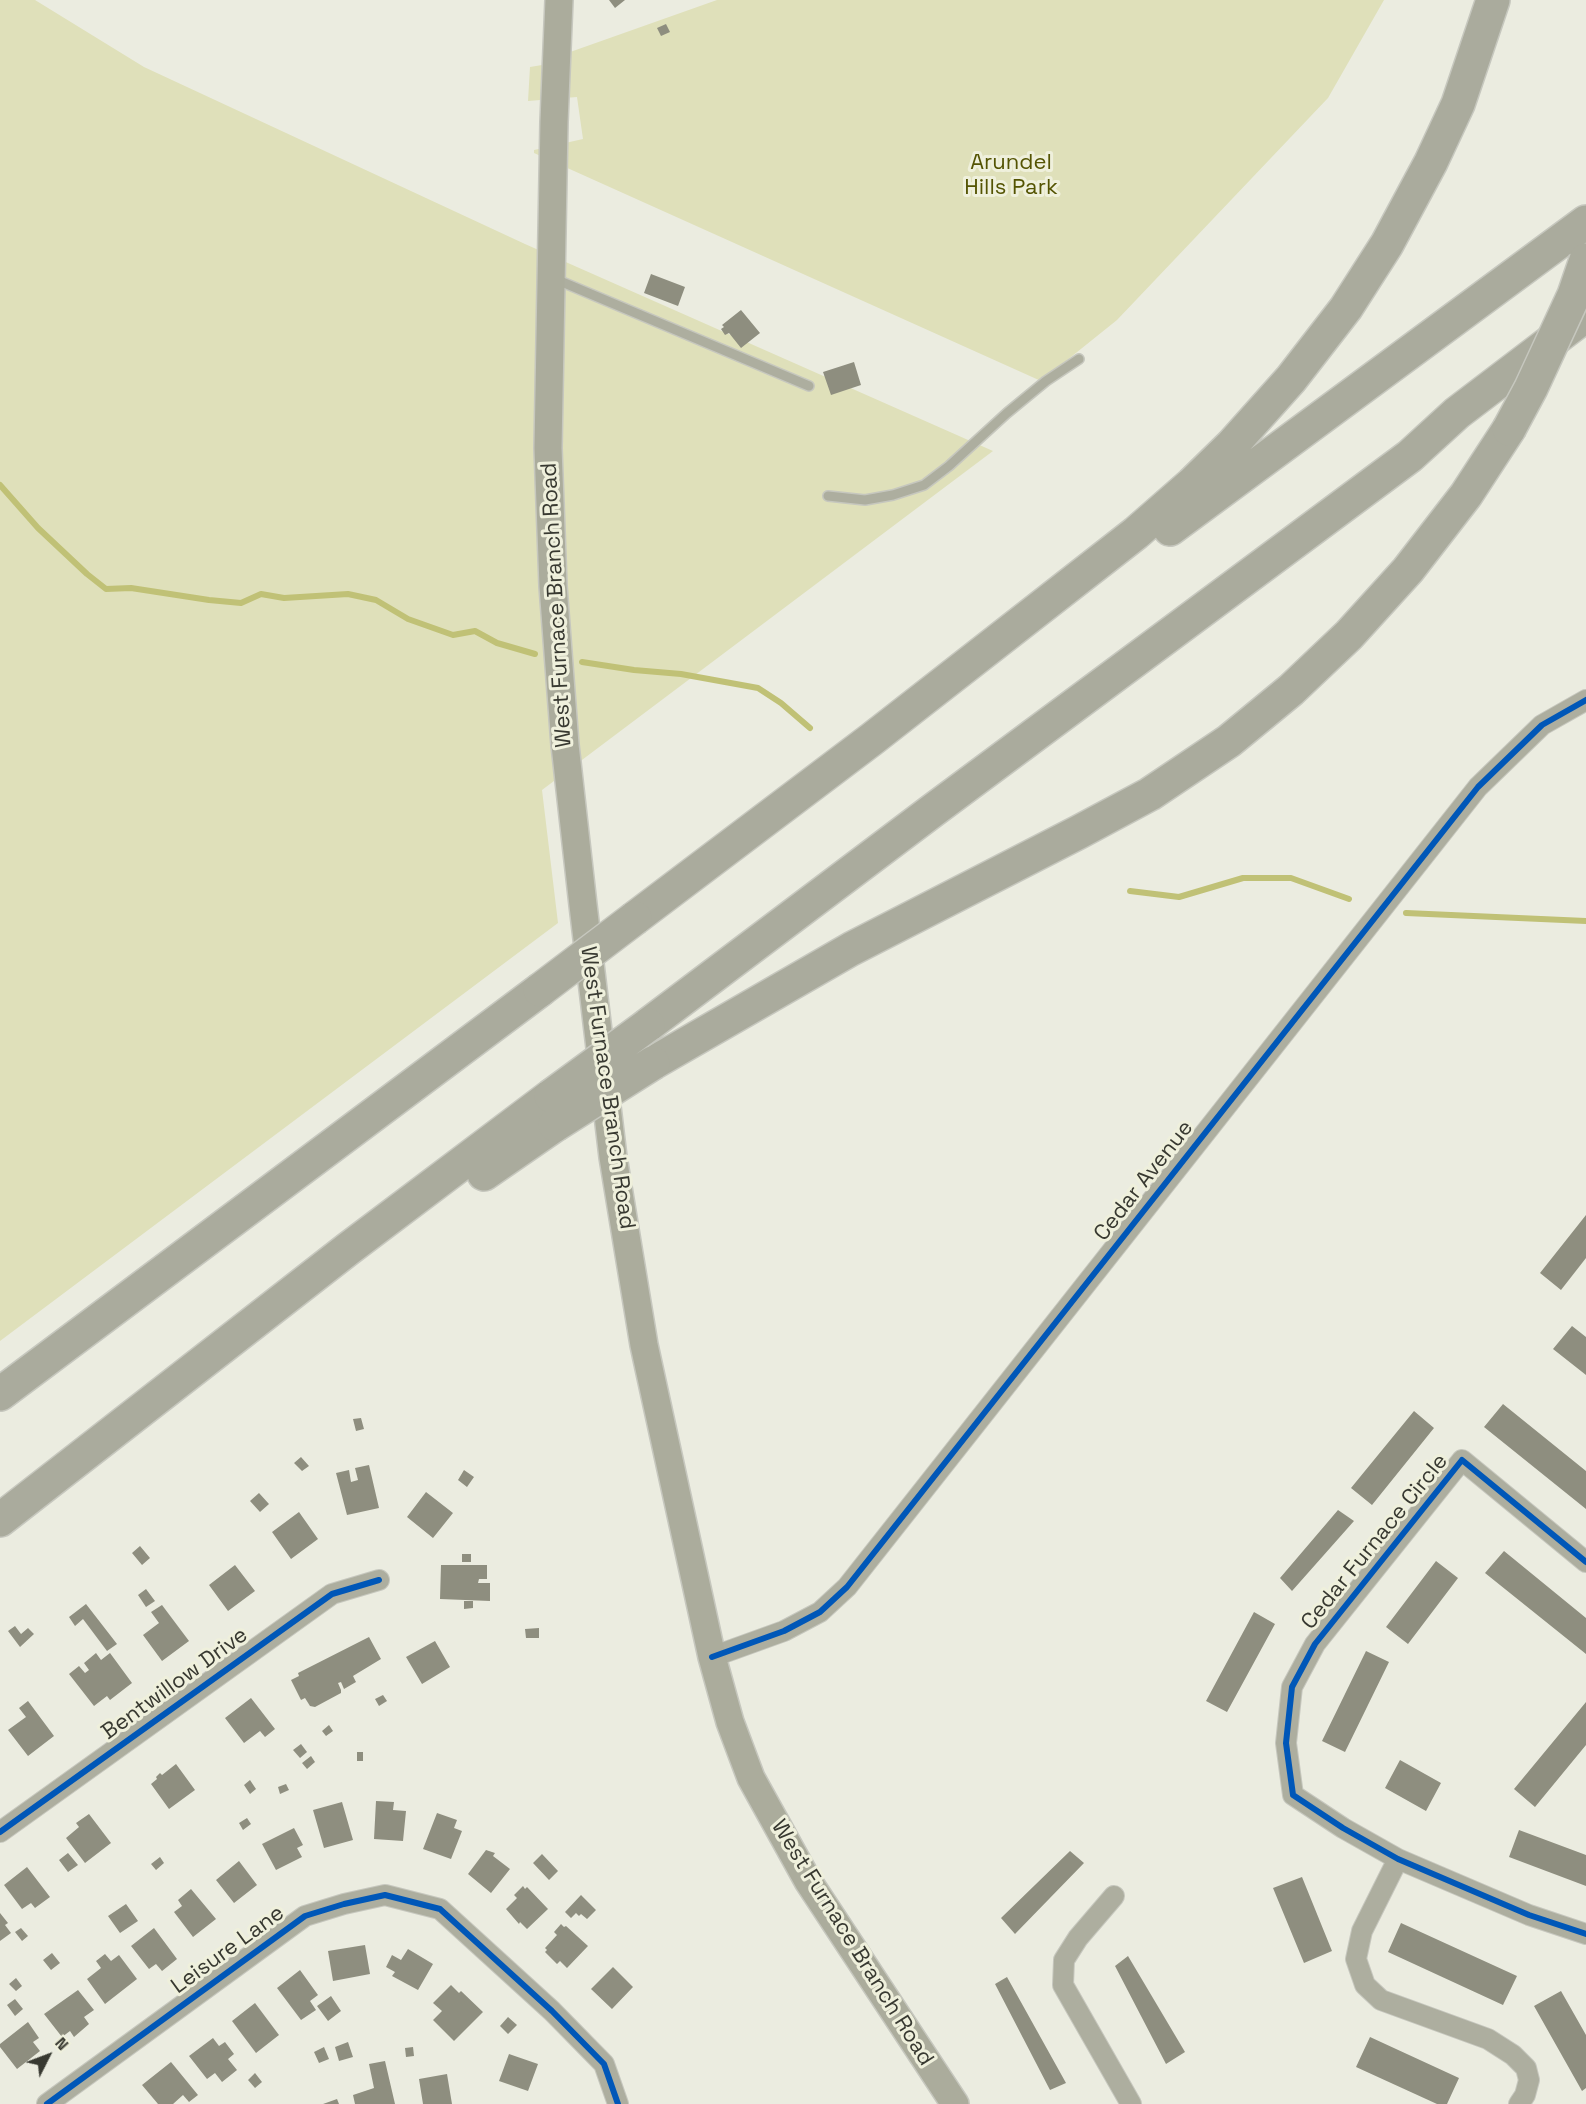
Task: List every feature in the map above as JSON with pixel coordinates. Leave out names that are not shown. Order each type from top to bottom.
[{"type":"highway","points":[[0,1394],[872,739],[1144,526],[1192,484],[1232,445],[1292,379],[1346,308],[1388,244],[1458,104],[1493,0]]},
{"type":"highway","points":[[872,739],[1146,548],[1586,222]]},
{"type":"highway","points":[[0,1520],[348,1250],[553,1111],[653,1063],[851,949],[1150,794],[1229,741],[1291,690],[1349,635],[1408,570],[1466,495],[1509,429],[1531,388],[1574,295],[1586,260]]},
{"type":"highway","points":[[1410,456],[1457,413],[1586,315]]},
{"type":"highway","points":[[0,1526],[358,1268],[493,1167],[648,1025],[922,818],[1410,456],[1463,424],[1586,342]]},
{"type":"main road","name":"West Furnace Branch Road","points":[[559,0],[550,276],[548,448],[553,586],[564,746],[581,894],[613,1157],[644,1345],[712,1657],[729,1722],[751,1778],[807,1881],[955,2104]]},
{"type":"street","name":"Cedar Avenue","points":[[712,1657],[784,1631],[820,1612],[847,1587],[1478,787],[1542,725],[1586,700]]},
{"type":"street","name":"Cedar Furnace Circle","points":[[1586,1562],[1462,1460],[1315,1644],[1292,1687],[1286,1743],[1293,1795],[1343,1828],[1398,1859],[1529,1915],[1586,1934]]},
{"type":"street","name":"Bentwillow Drive","points":[[0,1832],[332,1594],[378,1580]]},
{"type":"street","points":[[1398,1859],[1362,1931],[1356,1959],[1365,1985],[1381,2000],[1488,2039],[1513,2055],[1526,2068],[1529,2080],[1525,2095],[1519,2104]]},
{"type":"street","name":"Leisure Lane","points":[[47,2104],[305,1916],[344,1904],[386,1895],[440,1908],[552,2011],[604,2064],[618,2104]]},
{"type":"street","points":[[1114,1896],[1078,1938],[1064,1960],[1063,1985],[1131,2104]]},
{"type":"lane","points":[[550,276],[809,386]]},
{"type":"lane","points":[[828,496],[865,500],[893,495],[924,485],[1046,381],[1079,359]]},
{"type":"green space","points":[[0,0],[35,0],[144,67],[525,244],[993,451],[542,790],[558,923],[0,1341]]},
{"type":"green space","name":"Arundel Hills Park","points":[[717,0],[1384,0],[1328,98],[1117,320],[1041,381],[534,153],[534,150],[583,139],[577,97],[528,101],[530,67],[542,65],[542,62]]},
{"type":"building","points":[[609,0],[625,0],[615,8]]},
{"type":"building","points":[[666,24],[670,32],[661,36],[657,28]]},
{"type":"building","points":[[651,274],[685,287],[678,306],[644,293]]},
{"type":"building","points":[[741,310],[760,333],[741,348],[729,333],[725,335],[721,329],[724,327],[722,325]]},
{"type":"building","points":[[854,362],[861,385],[831,395],[823,372]]},
{"type":"building","points":[[1586,1215],[1586,1258],[1561,1290],[1540,1273]]},
{"type":"building","points":[[1572,1326],[1586,1337],[1586,1375],[1553,1349]]},
{"type":"building","points":[[1503,1404],[1586,1471],[1586,1509],[1484,1427]]},
{"type":"building","points":[[1414,1411],[1434,1428],[1372,1505],[1351,1488]]},
{"type":"building","points":[[361,1418],[364,1429],[356,1431],[353,1419]]},
{"type":"building","points":[[301,1457],[309,1466],[302,1471],[294,1463]]},
{"type":"building","points":[[369,1465],[379,1508],[347,1515],[336,1473],[349,1470],[351,1482],[358,1480],[355,1468]]},
{"type":"building","points":[[464,1470],[474,1477],[467,1487],[458,1480]]},
{"type":"building","points":[[426,1492],[453,1513],[433,1538],[407,1517]]},
{"type":"building","points":[[259,1493],[269,1504],[260,1512],[250,1501]]},
{"type":"building","points":[[1338,1510],[1354,1521],[1292,1591],[1280,1578]]},
{"type":"building","points":[[299,1512],[318,1539],[291,1559],[272,1532]]},
{"type":"building","points":[[140,1546],[150,1558],[142,1565],[132,1553]]},
{"type":"building","points":[[1504,1551],[1586,1618],[1586,1654],[1485,1573]]},
{"type":"building","points":[[462,1554],[471,1554],[471,1562],[462,1562]]},
{"type":"building","points":[[1436,1561],[1458,1578],[1408,1644],[1386,1627]]},
{"type":"building","points":[[235,1565],[255,1591],[228,1611],[209,1585]]},
{"type":"building","points":[[441,1565],[487,1565],[487,1579],[479,1579],[478,1583],[490,1583],[490,1601],[440,1599]]},
{"type":"building","points":[[146,1589],[155,1601],[146,1607],[138,1595]]},
{"type":"building","points":[[464,1601],[473,1601],[473,1608],[464,1609]]},
{"type":"building","points":[[86,1604],[117,1644],[107,1651],[83,1619],[75,1626],[69,1617]]},
{"type":"building","points":[[162,1605],[189,1641],[162,1661],[143,1635],[159,1623],[151,1612]]},
{"type":"building","points":[[1254,1612],[1275,1624],[1227,1712],[1206,1701]]},
{"type":"building","points":[[15,1626],[21,1634],[28,1628],[34,1634],[20,1647],[8,1631]]},
{"type":"building","points":[[539,1628],[539,1638],[526,1638],[525,1629]]},
{"type":"building","points":[[369,1637],[381,1659],[353,1676],[356,1682],[344,1689],[341,1682],[338,1683],[341,1693],[315,1707],[310,1706],[305,1698],[301,1700],[291,1680],[299,1676],[298,1673]]},
{"type":"building","points":[[435,1641],[450,1667],[422,1684],[406,1657]]},
{"type":"building","points":[[1366,1651],[1389,1662],[1345,1752],[1322,1741]]},
{"type":"building","points":[[96,1653],[101,1660],[110,1653],[132,1683],[110,1700],[107,1696],[94,1706],[69,1674],[79,1666],[85,1673],[89,1670],[84,1663]]},
{"type":"building","points":[[383,1695],[387,1701],[379,1706],[375,1699]]},
{"type":"building","points":[[251,1698],[275,1729],[265,1737],[260,1731],[244,1743],[225,1718]]},
{"type":"building","points":[[28,1701],[54,1736],[28,1756],[8,1730],[26,1717],[19,1708]]},
{"type":"building","points":[[1586,1702],[1586,1745],[1535,1807],[1514,1789]]},
{"type":"building","points":[[329,1725],[333,1731],[326,1736],[322,1731]]},
{"type":"building","points":[[301,1744],[307,1752],[300,1758],[293,1750]]},
{"type":"building","points":[[357,1752],[363,1752],[363,1761],[357,1761]]},
{"type":"building","points":[[311,1756],[315,1762],[307,1769],[302,1763]]},
{"type":"building","points":[[1400,1760],[1441,1783],[1426,1811],[1385,1788]]},
{"type":"building","points":[[176,1764],[195,1790],[169,1809],[151,1784],[160,1773],[162,1775]]},
{"type":"building","points":[[250,1780],[256,1789],[250,1794],[244,1785]]},
{"type":"building","points":[[286,1784],[289,1790],[280,1794],[278,1787]]},
{"type":"building","points":[[376,1801],[394,1802],[393,1810],[406,1811],[403,1841],[374,1839]]},
{"type":"building","points":[[342,1802],[353,1840],[324,1848],[313,1810]]},
{"type":"building","points":[[437,1813],[457,1820],[454,1828],[462,1831],[451,1859],[423,1849]]},
{"type":"building","points":[[89,1814],[111,1843],[85,1863],[66,1838],[79,1827],[76,1823]]},
{"type":"building","points":[[247,1818],[251,1824],[243,1830],[239,1823]]},
{"type":"building","points":[[294,1828],[303,1845],[297,1848],[302,1857],[276,1870],[262,1844]]},
{"type":"building","points":[[1519,1830],[1586,1855],[1586,1886],[1509,1857]]},
{"type":"building","points":[[486,1850],[495,1853],[493,1856],[510,1869],[491,1893],[468,1874]]},
{"type":"building","points":[[1070,1851],[1084,1863],[1015,1934],[1001,1918]]},
{"type":"building","points":[[68,1853],[78,1865],[68,1872],[59,1860]]},
{"type":"building","points":[[542,1854],[558,1871],[549,1880],[533,1863]]},
{"type":"building","points":[[160,1857],[164,1863],[156,1870],[151,1864]]},
{"type":"building","points":[[239,1861],[257,1885],[234,1903],[216,1880]]},
{"type":"building","points":[[27,1867],[50,1897],[35,1908],[31,1903],[22,1909],[4,1885]]},
{"type":"building","points":[[1302,1877],[1332,1951],[1304,1963],[1273,1888]]},
{"type":"building","points":[[523,1886],[525,1889],[527,1887],[548,1909],[527,1929],[520,1922],[519,1924],[506,1909],[517,1898],[514,1895]]},
{"type":"building","points":[[191,1889],[216,1919],[193,1937],[174,1912],[182,1906],[178,1900]]},
{"type":"building","points":[[581,1895],[596,1910],[587,1919],[576,1913],[571,1918],[565,1912]]},
{"type":"building","points":[[126,1904],[138,1921],[120,1933],[108,1916]]},
{"type":"building","points":[[0,1913],[8,1923],[5,1925],[11,1933],[0,1941]]},
{"type":"building","points":[[1401,1923],[1517,1976],[1503,2005],[1388,1952]]},
{"type":"building","points":[[561,1924],[588,1946],[567,1968],[560,1961],[557,1964],[545,1952],[547,1950],[545,1948],[557,1935],[554,1932]]},
{"type":"building","points":[[21,1928],[28,1936],[22,1941],[15,1932]]},
{"type":"building","points":[[154,1928],[177,1959],[162,1971],[156,1964],[149,1969],[131,1946]]},
{"type":"building","points":[[365,1945],[370,1974],[333,1981],[328,1951]]},
{"type":"building","points":[[408,1949],[433,1964],[418,1990],[392,1976],[395,1972],[386,1967],[392,1955],[401,1960]]},
{"type":"building","points":[[52,1953],[60,1963],[51,1970],[43,1960]]},
{"type":"building","points":[[105,1954],[111,1961],[119,1955],[137,1979],[105,2004],[87,1979],[101,1968],[96,1961]]},
{"type":"building","points":[[1128,1956],[1185,2052],[1166,2064],[1115,1966]]},
{"type":"building","points":[[613,1967],[633,1987],[612,2009],[591,1989]]},
{"type":"building","points":[[300,1970],[318,1995],[310,2001],[316,2010],[301,2020],[277,1988]]},
{"type":"building","points":[[1007,1977],[1066,2083],[1050,2090],[995,1984]]},
{"type":"building","points":[[16,1978],[22,1986],[16,1991],[9,1984]]},
{"type":"building","points":[[451,1985],[459,1993],[461,1991],[483,2012],[454,2041],[433,2020],[442,2011],[433,2003]]},
{"type":"building","points":[[78,1990],[94,2010],[84,2017],[89,2024],[74,2037],[70,2031],[62,2037],[44,2014]]},
{"type":"building","points":[[1561,1991],[1586,2035],[1586,2088],[1582,2091],[1534,2006]]},
{"type":"building","points":[[331,1996],[341,2011],[328,2021],[317,2006]]},
{"type":"building","points":[[15,1999],[23,2009],[15,2016],[7,2005]]},
{"type":"building","points":[[255,2003],[279,2035],[256,2053],[232,2021]]},
{"type":"building","points":[[508,2017],[517,2025],[508,2034],[500,2026]]},
{"type":"building","points":[[28,2022],[39,2038],[33,2042],[40,2051],[17,2069],[0,2044]]},
{"type":"building","points":[[1370,2037],[1459,2078],[1447,2104],[1437,2104],[1356,2067]]},
{"type":"building","points":[[213,2038],[219,2046],[225,2042],[234,2054],[228,2059],[237,2070],[222,2082],[215,2073],[207,2079],[189,2056]]},
{"type":"building","points":[[348,2042],[353,2057],[339,2061],[335,2047]]},
{"type":"building","points":[[324,2047],[329,2059],[319,2063],[314,2052]]},
{"type":"building","points":[[413,2047],[414,2056],[406,2057],[405,2048]]},
{"type":"building","points":[[509,2054],[538,2064],[528,2091],[499,2081]]},
{"type":"building","points":[[385,2061],[395,2104],[355,2104],[353,2095],[374,2088],[369,2064]]},
{"type":"building","points":[[171,2062],[198,2095],[189,2102],[183,2095],[173,2104],[158,2104],[142,2085]]},
{"type":"building","points":[[255,2073],[262,2082],[255,2088],[248,2080]]},
{"type":"building","points":[[447,2074],[452,2104],[423,2104],[419,2079]]},
{"type":"building","points":[[337,2099],[339,2104],[323,2104]]},
{"type":"waterway","points":[[0,485],[38,528],[106,589],[131,588],[241,603],[261,594],[284,598],[348,594],[376,600],[408,619],[453,635],[475,631],[497,643],[535,654]]},
{"type":"waterway","points":[[582,662],[681,674],[758,688],[781,703],[810,728]]},
{"type":"waterway","points":[[1130,891],[1179,897],[1243,878],[1291,878],[1349,899]]},
{"type":"waterway","points":[[1406,913],[1586,921]]},
{"type":"cycle path","points":[[712,1657],[784,1631],[820,1612],[847,1587],[1478,787],[1542,725],[1586,700]]},
{"type":"cycle path","points":[[1586,1562],[1462,1460],[1315,1644],[1292,1687],[1286,1743],[1293,1795],[1343,1828],[1398,1859],[1529,1915],[1586,1934]]},
{"type":"cycle path","points":[[0,1832],[332,1594],[379,1580]]},
{"type":"cycle path","points":[[47,2104],[305,1916],[385,1895],[440,1909],[552,2011],[604,2064],[618,2104]]}]
